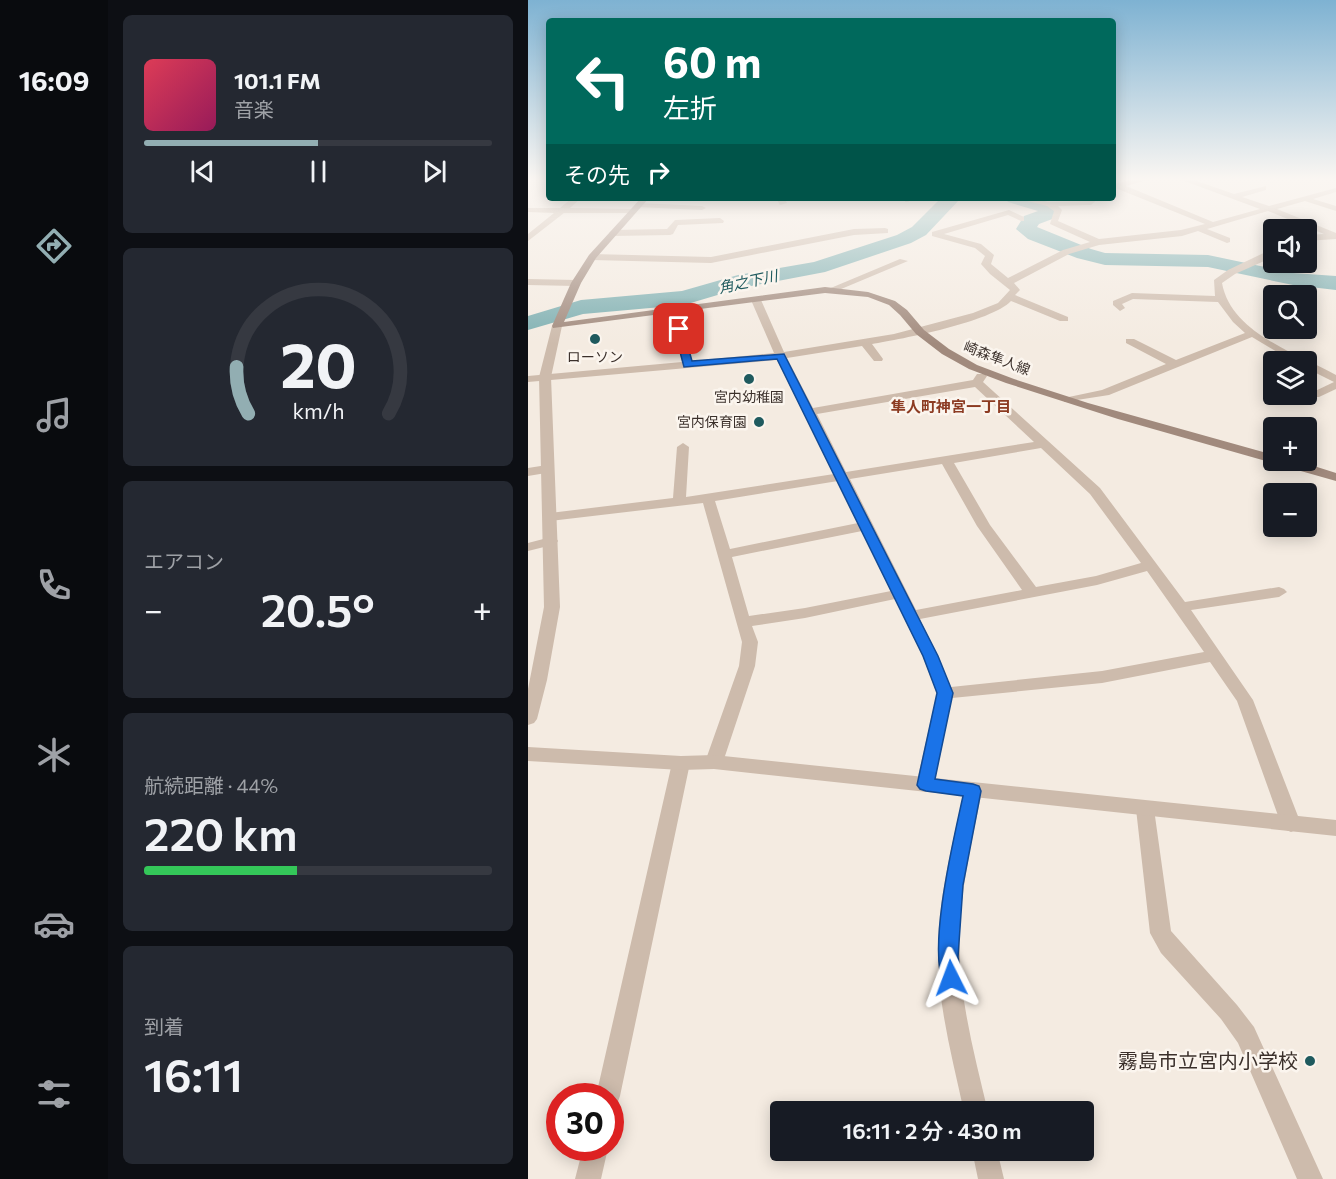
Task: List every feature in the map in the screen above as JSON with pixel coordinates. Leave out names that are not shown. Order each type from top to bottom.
[{"type":"main road","points":[[557,326],[576,283],[592,257],[612,234]]},
{"type":"main road","name":"崎森隼人線","points":[[557,326],[831,290],[861,293],[893,304],[904,312],[920,332],[945,352],[983,370],[1068,400],[1263,456]]},
{"type":"main road","points":[[1316,471],[1336,477]]},
{"type":"street","points":[[592,257],[711,260],[844,234]]},
{"type":"street","points":[[935,234],[985,249],[990,255],[986,264],[989,269],[996,277],[1010,281],[1066,252],[1098,243],[1163,234]]},
{"type":"street","points":[[1079,234],[1098,243]]},
{"type":"street","points":[[1212,234],[1227,240]]},
{"type":"street","points":[[1317,237],[1336,236]]},
{"type":"street","points":[[1263,258],[1239,267],[1217,282],[1219,299],[1227,311],[1253,333],[1281,351]]},
{"type":"street","points":[[831,290],[903,261]]},
{"type":"street","points":[[528,379],[780,356],[920,332],[977,315],[1001,304],[1015,290],[1010,281]]},
{"type":"street","points":[[528,282],[576,283]]},
{"type":"street","points":[[1008,296],[1064,319]]},
{"type":"street","points":[[1120,308],[1116,303],[1132,296],[1219,299]]},
{"type":"street","points":[[756,300],[780,356],[911,616],[945,693],[926,785]]},
{"type":"street","points":[[674,311],[688,365]]},
{"type":"street","points":[[528,719],[539,680],[552,608],[545,377],[557,326]]},
{"type":"street","points":[[1068,400],[1105,393],[1253,333]]},
{"type":"street","points":[[1130,341],[1176,365]]},
{"type":"street","points":[[865,342],[878,359]]},
{"type":"street","points":[[977,383],[983,370]]},
{"type":"street","points":[[1317,370],[1336,379]]},
{"type":"street","points":[[808,412],[977,383]]},
{"type":"street","points":[[977,383],[1095,491],[1181,607],[1245,700],[1292,824]]},
{"type":"street","points":[[1317,394],[1336,385]]},
{"type":"street","points":[[550,517],[708,498],[1046,444]]},
{"type":"street","points":[[679,501],[683,447]]},
{"type":"street","points":[[946,460],[984,526],[1032,593]]},
{"type":"street","points":[[528,472],[548,469]]},
{"type":"street","points":[[708,498],[750,642],[747,666],[714,762]]},
{"type":"street","points":[[723,555],[866,526]]},
{"type":"street","points":[[528,547],[551,540]]},
{"type":"street","points":[[911,616],[963,604],[1097,580],[1150,566]]},
{"type":"street","points":[[1181,607],[1279,592]]},
{"type":"street","points":[[743,622],[805,613],[899,594]]},
{"type":"street","points":[[945,693],[1102,677],[1213,656]]},
{"type":"street","points":[[528,754],[681,763],[714,762],[1336,828]]},
{"type":"street","points":[[611,1083],[681,763]]},
{"type":"street","points":[[973,791],[954,885],[949,957],[956,1020],[974,1101]]},
{"type":"street","points":[[1145,809],[1161,933],[1168,946],[1246,1035],[1310,1179]]},
{"type":"street","points":[[588,1179],[593,1161]]},
{"type":"street","points":[[987,1161],[991,1179]]},
{"type":"waterway","name":"角之下川","points":[[528,323],[581,307],[684,298],[738,282],[818,268],[913,234]]},
{"type":"waterway","name":"角之下川","points":[[1034,234],[1084,254],[1105,259],[1208,261],[1293,279],[1336,283]]},
{"type":"place","name":"ローソン","points":[[595,339]]},
{"type":"place","name":"宮内幼稚園","points":[[749,379]]},
{"type":"place","name":"宮内保育園","points":[[759,422]]},
{"type":"place","name":"霧島市立宮内小学校","points":[[1310,1061]]},
{"type":"district","name":"隼人町神宮一丁目","points":[[951,407]]},
{"type":"route","points":[[679,329],[688,365],[780,356],[930,656],[945,693],[926,785],[973,791],[954,885],[949,957],[951,978]]}]
